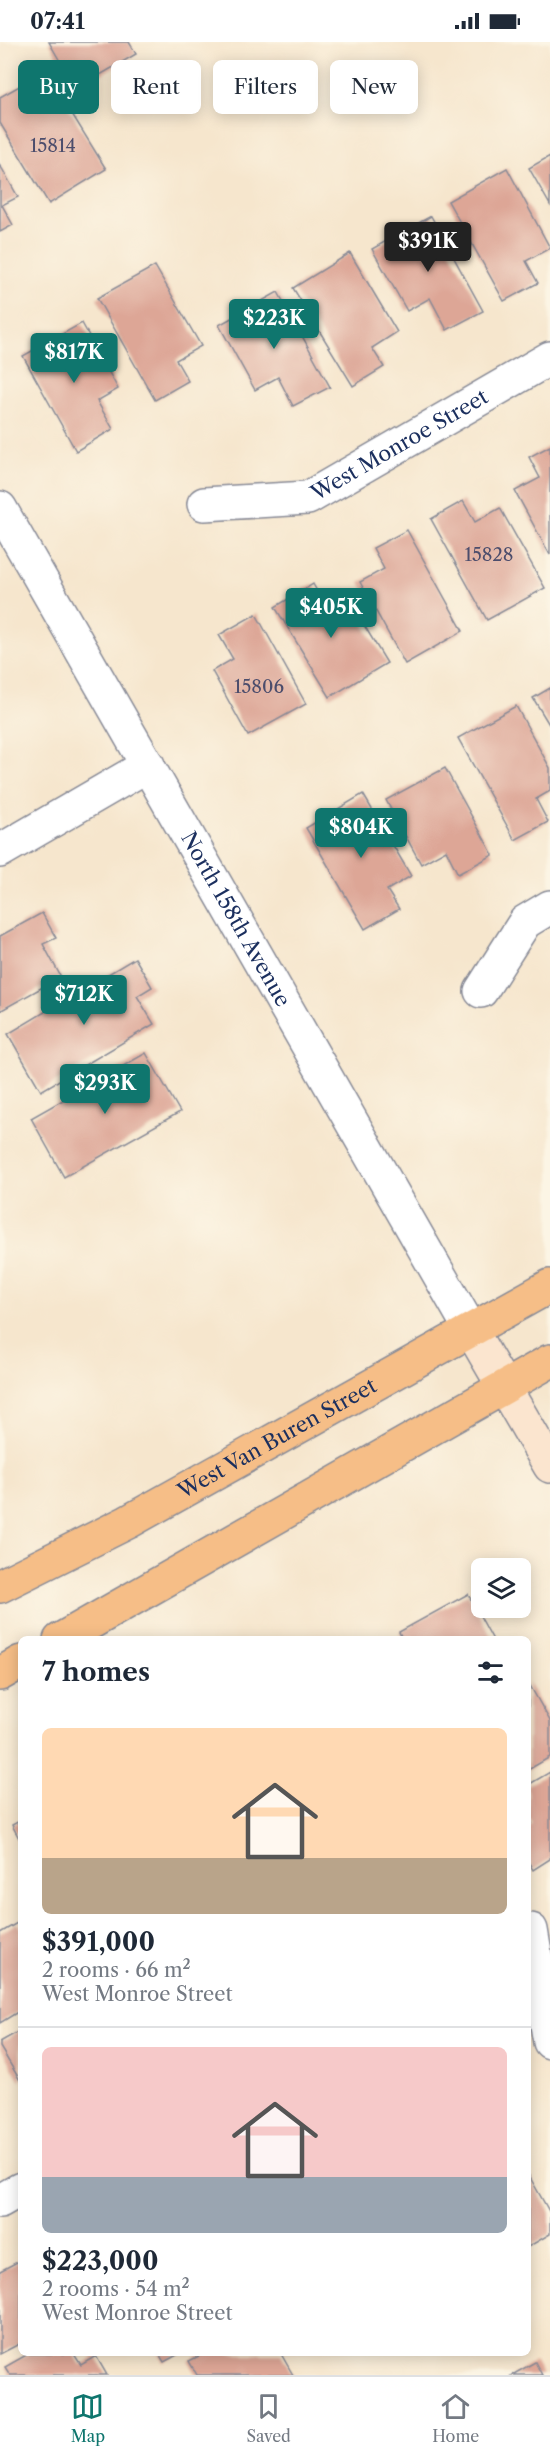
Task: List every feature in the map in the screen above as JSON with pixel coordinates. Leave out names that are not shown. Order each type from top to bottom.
[{"type":"main road","name":"West Van Buren Street","points":[[0,1586],[128,1522],[472,1332],[550,1286]]},
{"type":"main road","points":[[67,1636],[550,1360]]},
{"type":"main road","points":[[0,1674],[18,1664]]},
{"type":"street","name":"West Monroe Street","points":[[204,504],[308,498],[550,358]]},
{"type":"street","name":"North 158th Avenue","points":[[0,508],[472,1332]]},
{"type":"street","points":[[0,851],[148,765]]},
{"type":"street","points":[[482,991],[525,922],[550,907]]},
{"type":"street","points":[[472,1332],[550,1466]]},
{"type":"street","points":[[536,1927],[550,2042]]},
{"type":"street","points":[[0,2201],[18,2191]]},
{"type":"building","points":[[49,42],[129,42],[136,54],[126,60],[111,60],[111,69],[99,76],[99,60],[59,60]]},
{"type":"building","points":[[18,87],[18,114],[72,114],[106,169],[49,204],[0,123],[0,97]]},
{"type":"building","points":[[550,156],[550,205],[529,168]]},
{"type":"building","points":[[0,165],[18,197],[2,205],[13,225],[0,232]]},
{"type":"building","points":[[507,168],[550,248],[526,261],[538,283],[504,301],[448,201]]},
{"type":"building","points":[[431,216],[483,311],[447,330],[430,298],[407,311],[372,249]]},
{"type":"building","points":[[350,253],[397,332],[372,348],[384,367],[353,386],[293,288]]},
{"type":"building","points":[[155,266],[201,346],[176,360],[188,381],[155,400],[97,298]]},
{"type":"building","points":[[278,292],[330,387],[293,406],[278,377],[255,390],[219,325]]},
{"type":"building","points":[[82,323],[118,389],[97,401],[113,429],[76,451],[23,356]]},
{"type":"building","points":[[550,446],[550,555],[515,491],[540,478],[529,457]]},
{"type":"building","points":[[463,501],[475,522],[500,508],[545,588],[487,620],[431,519]]},
{"type":"building","points":[[407,530],[463,631],[405,664],[360,582],[384,569],[373,548]]},
{"type":"building","points":[[313,584],[327,609],[347,597],[387,663],[330,697],[275,607]]},
{"type":"building","points":[[256,614],[306,704],[248,736],[212,671],[233,659],[219,635]]},
{"type":"building","points":[[550,688],[550,726],[533,698]]},
{"type":"building","points":[[516,706],[550,768],[550,791],[536,799],[548,822],[515,840],[458,738]]},
{"type":"building","points":[[445,768],[493,855],[458,874],[446,850],[421,864],[386,800]]},
{"type":"building","points":[[363,794],[411,876],[387,890],[399,909],[365,929],[306,828]]},
{"type":"building","points":[[42,913],[56,938],[43,944],[61,977],[0,1011],[0,936]]},
{"type":"building","points":[[135,958],[152,987],[137,996],[154,1024],[41,1091],[8,1034]]},
{"type":"building","points":[[146,1053],[180,1112],[64,1177],[31,1118]]},
{"type":"building","points":[[468,1594],[471,1600],[471,1618],[481,1618],[491,1636],[401,1636],[399,1632]]},
{"type":"building","points":[[531,1687],[550,1721],[550,1757],[531,1768]]},
{"type":"building","points":[[550,1772],[550,1859],[533,1870],[531,1866],[531,1783]]},
{"type":"building","points":[[18,1822],[18,1836],[12,1825]]},
{"type":"building","points":[[18,1924],[18,2012],[0,2023],[0,1933]]},
{"type":"building","points":[[18,2032],[18,2077],[0,2047],[0,2042]]},
{"type":"building","points":[[531,2179],[550,2213],[550,2234],[531,2245]]},
{"type":"building","points":[[18,2262],[18,2345],[0,2354],[0,2271]]},
{"type":"building","points":[[24,2356],[75,2356],[81,2365],[96,2356],[107,2375],[10,2375],[5,2367]]},
{"type":"building","points":[[160,2356],[175,2356],[164,2362]]},
{"type":"building","points":[[199,2356],[282,2356],[293,2375],[197,2375],[189,2361]]},
{"type":"building","points":[[535,2362],[542,2375],[512,2375]]}]
